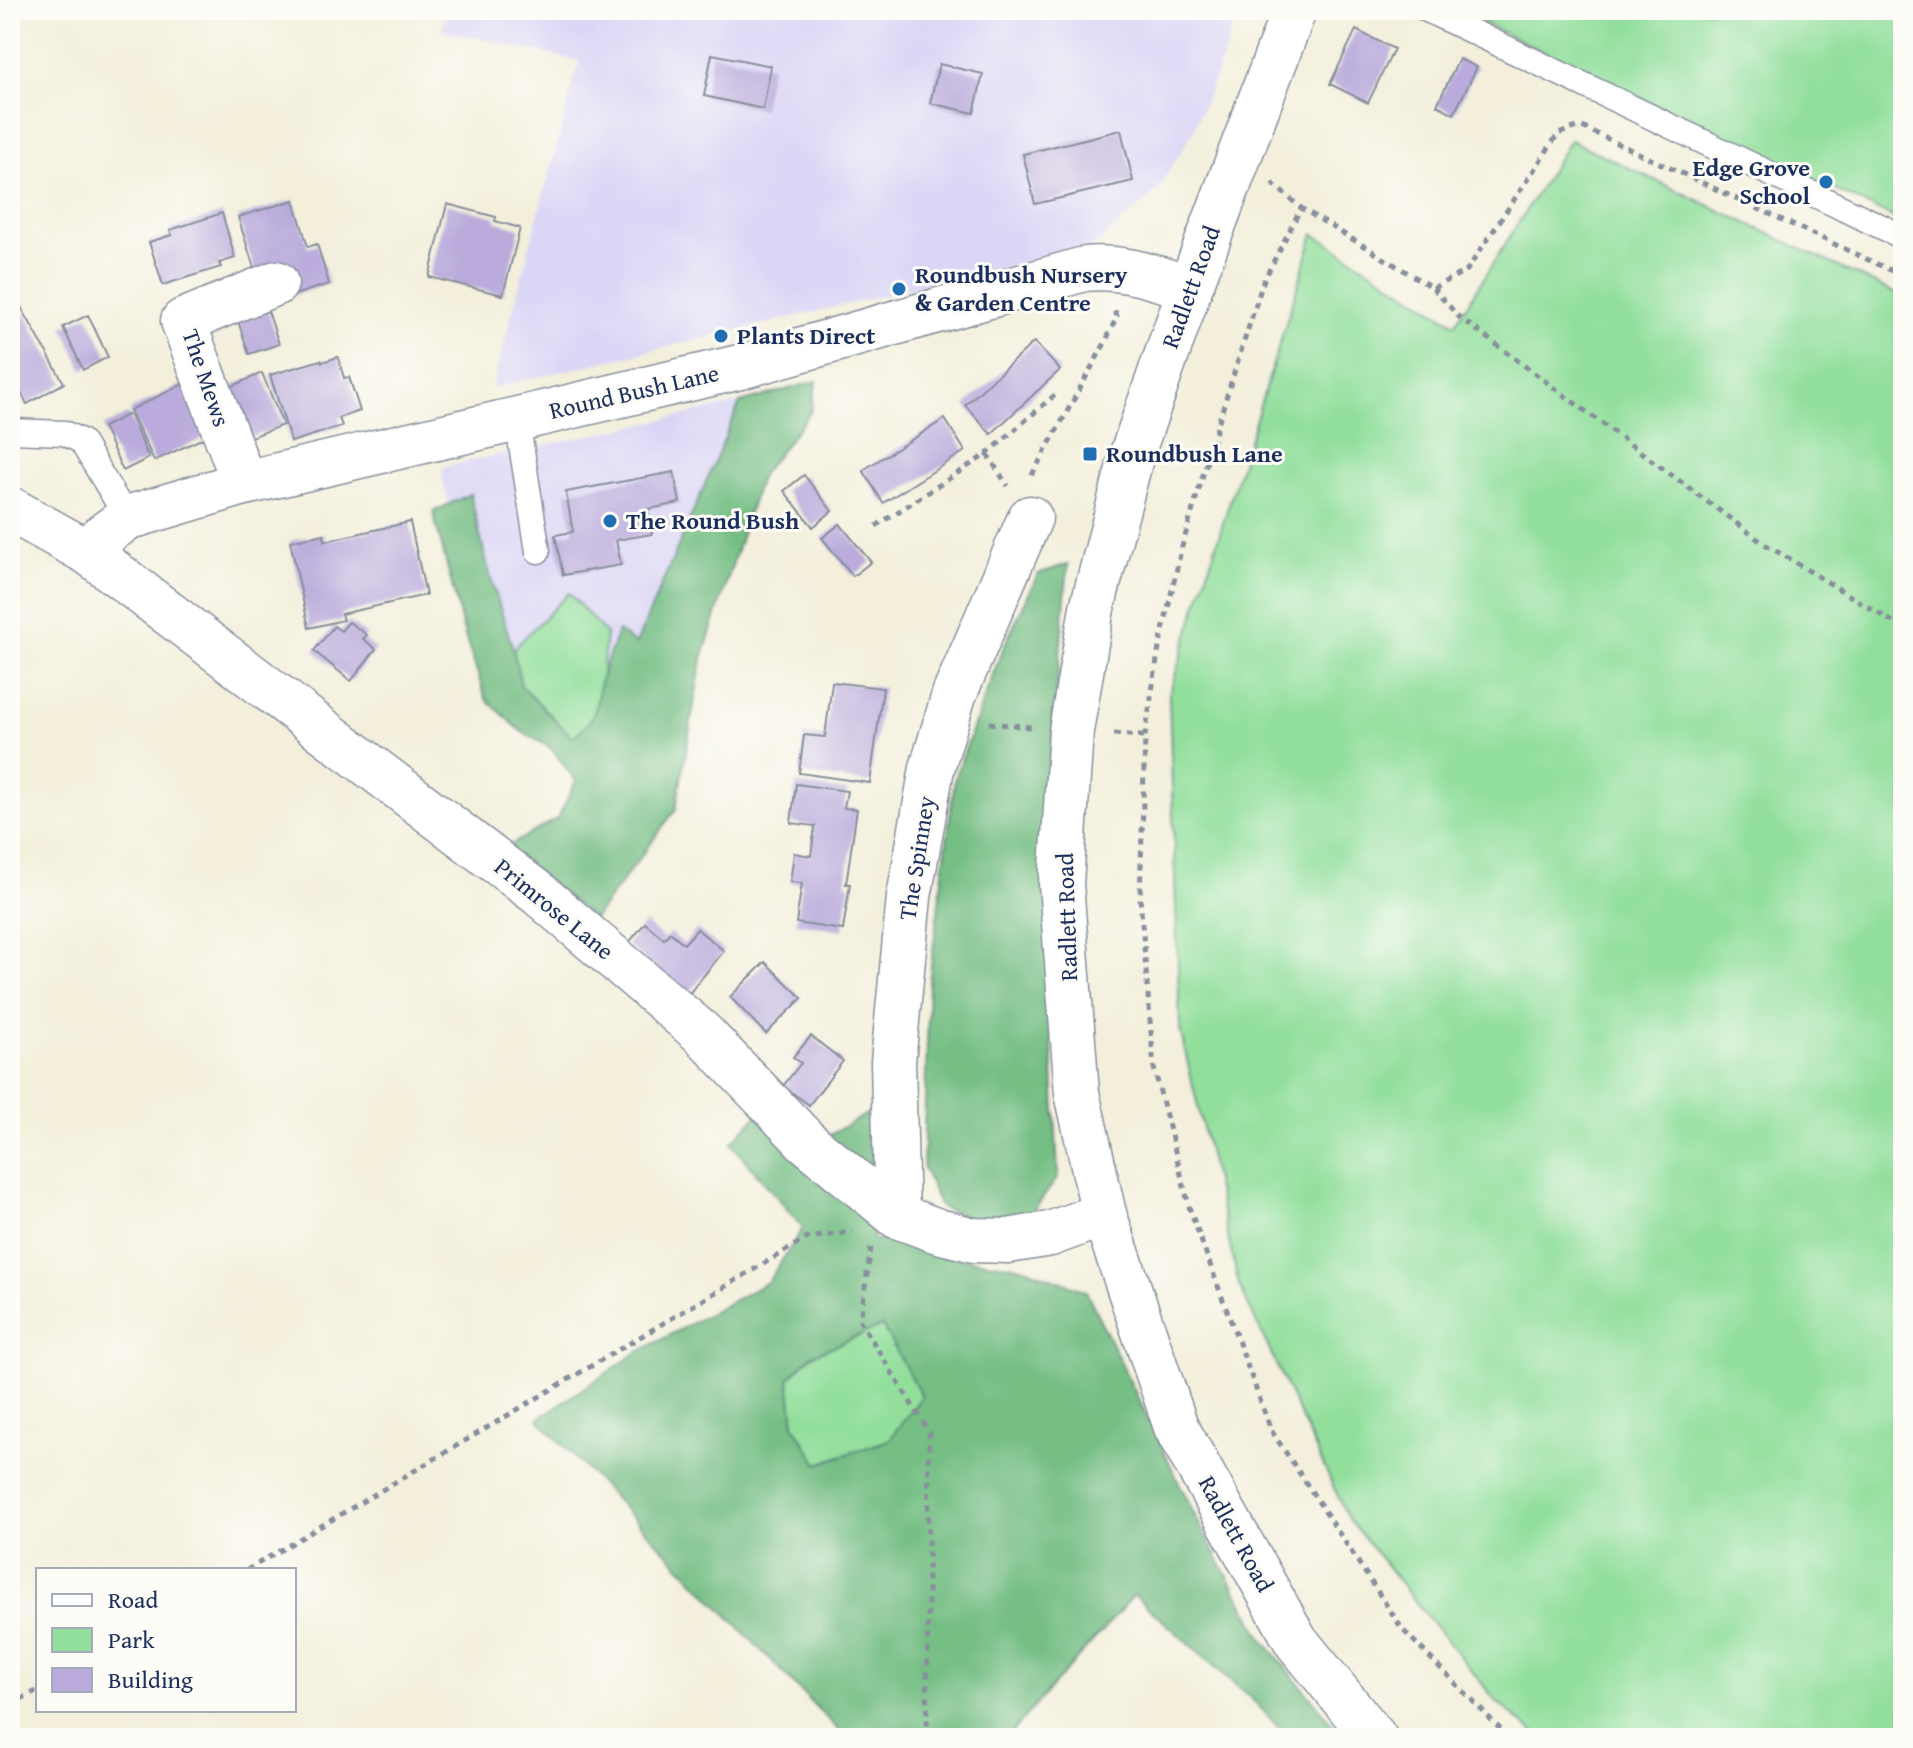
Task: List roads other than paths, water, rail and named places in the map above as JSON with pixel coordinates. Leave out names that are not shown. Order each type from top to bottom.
[{"type":"street","name":"Radlett Road","points":[[1294,10],[1190,288],[1132,454],[1092,608],[1071,731],[1061,884],[1077,1093],[1104,1214],[1176,1427],[1296,1641],[1375,1738]]},
{"type":"street","name":"Round Bush Lane","points":[[89,553],[101,537],[127,518],[244,483],[740,367],[1084,269],[1103,267],[1128,270],[1190,288]]},
{"type":"street","name":"The Mews","points":[[244,483],[183,321],[276,283]]},
{"type":"street","name":"The Spinney","points":[[888,1222],[893,1062],[909,897],[932,768],[954,695],[1029,499]]},
{"type":"street","name":"Primrose Lane","points":[[10,509],[89,553],[539,894],[703,1034],[888,1222],[974,1240],[1008,1241],[1050,1234],[1104,1214]]},
{"type":"lane","points":[[1427,10],[1903,237]]},
{"type":"lane","points":[[517,420],[538,551]]},
{"type":"lane","points":[[10,431],[64,433],[81,441],[127,518]]},
{"type":"place","name":"Edge Grove School","points":[[1826,182]]},
{"type":"place","name":"Roundbush Nursery & Garden Centre","points":[[899,289]]},
{"type":"place","name":"Plants Direct","points":[[721,336]]},
{"type":"place","name":"Roundbush Lane","points":[[1090,454]]},
{"type":"place","name":"The Round Bush","points":[[610,521]]}]
